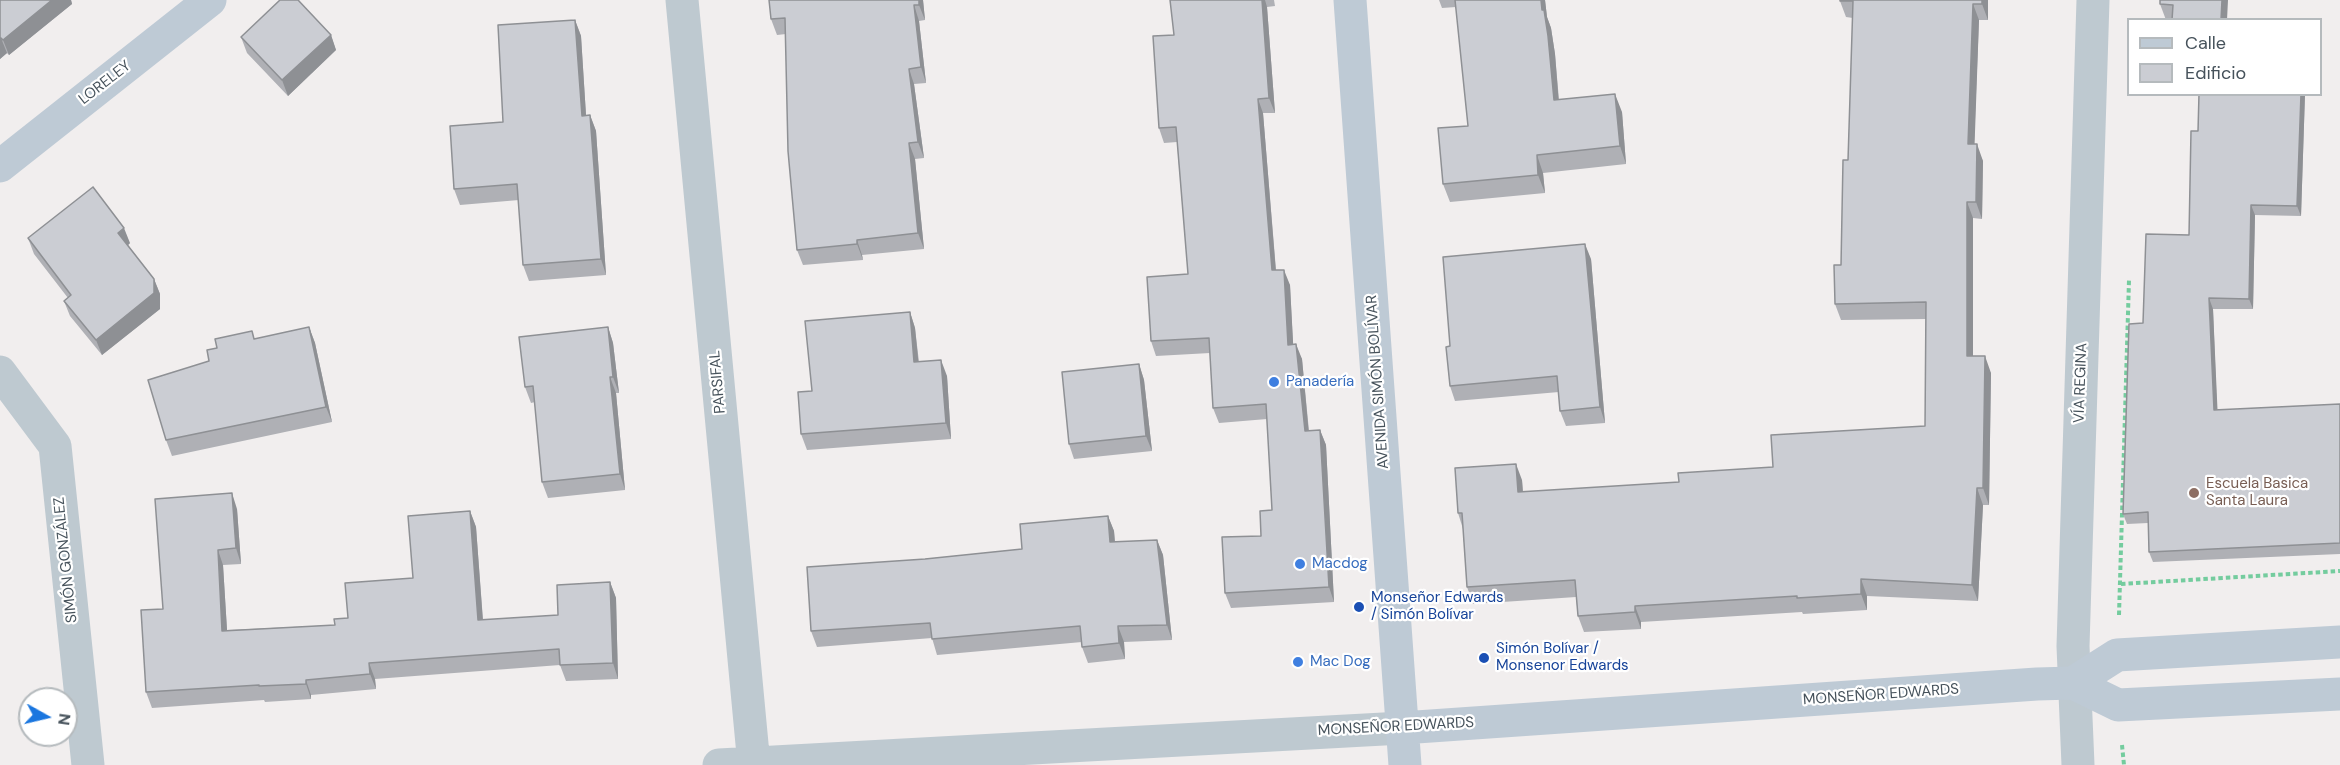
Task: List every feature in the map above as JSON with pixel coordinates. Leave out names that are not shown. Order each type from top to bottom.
[{"type":"street","name":"LORELEY","points":[[0,166],[210,0]]},
{"type":"street","name":"PARSIFAL","points":[[681,0],[754,764]]},
{"type":"street","name":"AVENIDA SIMÓN BOLÍVAR","points":[[1350,0],[1405,765]]},
{"type":"street","name":"VÍA REGINA","points":[[2078,765],[2073,683],[2093,0]]},
{"type":"street","name":"SIMÓN GONZÁLEZ","points":[[0,372],[55,446],[88,765]]},
{"type":"street","name":"MONSEÑOR EDWARDS","points":[[719,765],[1402,728],[2073,683],[2117,655],[2340,642]]},
{"type":"street","name":"MONSEÑOR EDWARDS","points":[[2073,683],[2118,705],[2340,694]]},
{"type":"path","points":[[2117,655],[2129,273]]},
{"type":"path","points":[[2121,584],[2340,571]]},
{"type":"building","points":[[0,0],[52,0],[3,40],[0,39]]},
{"type":"building","points":[[280,0],[298,0],[331,35],[282,80],[241,37]]},
{"type":"building","points":[[769,0],[919,0],[919,5],[914,5],[921,67],[909,69],[918,142],[909,143],[918,233],[857,240],[857,244],[797,250],[788,151],[785,18],[771,19]]},
{"type":"building","points":[[1170,0],[1262,0],[1269,98],[1258,99],[1272,270],[1284,270],[1288,345],[1296,344],[1305,431],[1320,430],[1329,587],[1225,593],[1222,537],[1261,536],[1260,511],[1272,510],[1266,404],[1213,408],[1209,338],[1151,341],[1147,277],[1188,274],[1176,127],[1159,128],[1153,36],[1174,35]]},
{"type":"building","points":[[1455,0],[1541,0],[1548,36],[1554,100],[1615,94],[1620,146],[1537,155],[1538,175],[1443,184],[1438,128],[1468,126]]},
{"type":"building","points":[[1840,0],[1982,0],[1982,4],[1973,4],[1968,144],[1977,144],[1976,202],[1967,202],[1967,356],[1985,356],[1983,488],[1977,488],[1972,585],[1861,579],[1861,594],[1635,606],[1635,612],[1578,616],[1575,580],[1467,587],[1462,513],[1458,513],[1455,468],[1516,464],[1518,492],[1679,482],[1678,473],[1773,467],[1771,435],[1925,426],[1926,302],[1835,304],[1834,265],[1841,265],[1843,160],[1848,160],[1853,1]]},
{"type":"building","points":[[2160,0],[2222,0],[2221,18],[2172,18],[2173,5],[2160,4]]},
{"type":"building","points":[[575,20],[582,116],[590,115],[601,259],[523,265],[517,184],[454,189],[450,126],[503,122],[498,25]]},
{"type":"building","points":[[2199,96],[2301,96],[2297,206],[2251,205],[2249,299],[2209,298],[2214,410],[2340,404],[2340,543],[2149,552],[2148,512],[2123,514],[2129,324],[2143,323],[2146,234],[2189,235],[2191,131],[2198,131]]},
{"type":"building","points":[[93,187],[124,228],[118,233],[154,279],[154,293],[96,340],[64,301],[71,295],[28,238]]},
{"type":"building","points":[[1585,244],[1600,407],[1560,411],[1557,376],[1450,386],[1446,347],[1450,346],[1443,257]]},
{"type":"building","points":[[910,312],[914,362],[941,360],[946,423],[801,434],[798,392],[812,391],[805,321]]},
{"type":"building","points":[[309,327],[326,407],[166,440],[148,380],[209,361],[207,350],[217,348],[215,339],[252,331],[254,339]]},
{"type":"building","points":[[608,327],[613,377],[610,377],[620,474],[542,482],[533,386],[525,387],[519,337]]},
{"type":"building","points":[[1139,364],[1146,436],[1069,444],[1062,372]]},
{"type":"building","points":[[232,493],[236,548],[218,550],[222,631],[335,625],[334,619],[348,618],[345,583],[413,578],[408,516],[470,511],[478,620],[558,615],[557,585],[610,582],[613,663],[560,665],[559,649],[369,663],[370,674],[306,680],[306,684],[146,692],[141,610],[163,609],[155,499]]},
{"type":"building","points":[[1108,516],[1110,542],[1157,540],[1167,625],[1118,626],[1119,643],[1082,647],[1080,626],[932,639],[930,623],[811,631],[807,567],[925,559],[1022,549],[1020,524]]},
{"type":"place","name":"Panadería","points":[[1274,382]]},
{"type":"place","name":"Escuela Basica Santa Laura","points":[[2194,493]]},
{"type":"place","name":"Macdog","points":[[1300,564]]},
{"type":"place","name":"Monseñor Edwards / Simón Bolívar","points":[[1359,607]]},
{"type":"place","name":"Simón Bolívar / Monsenor Edwards","points":[[1484,658]]},
{"type":"place","name":"Mac Dog","points":[[1298,662]]}]
